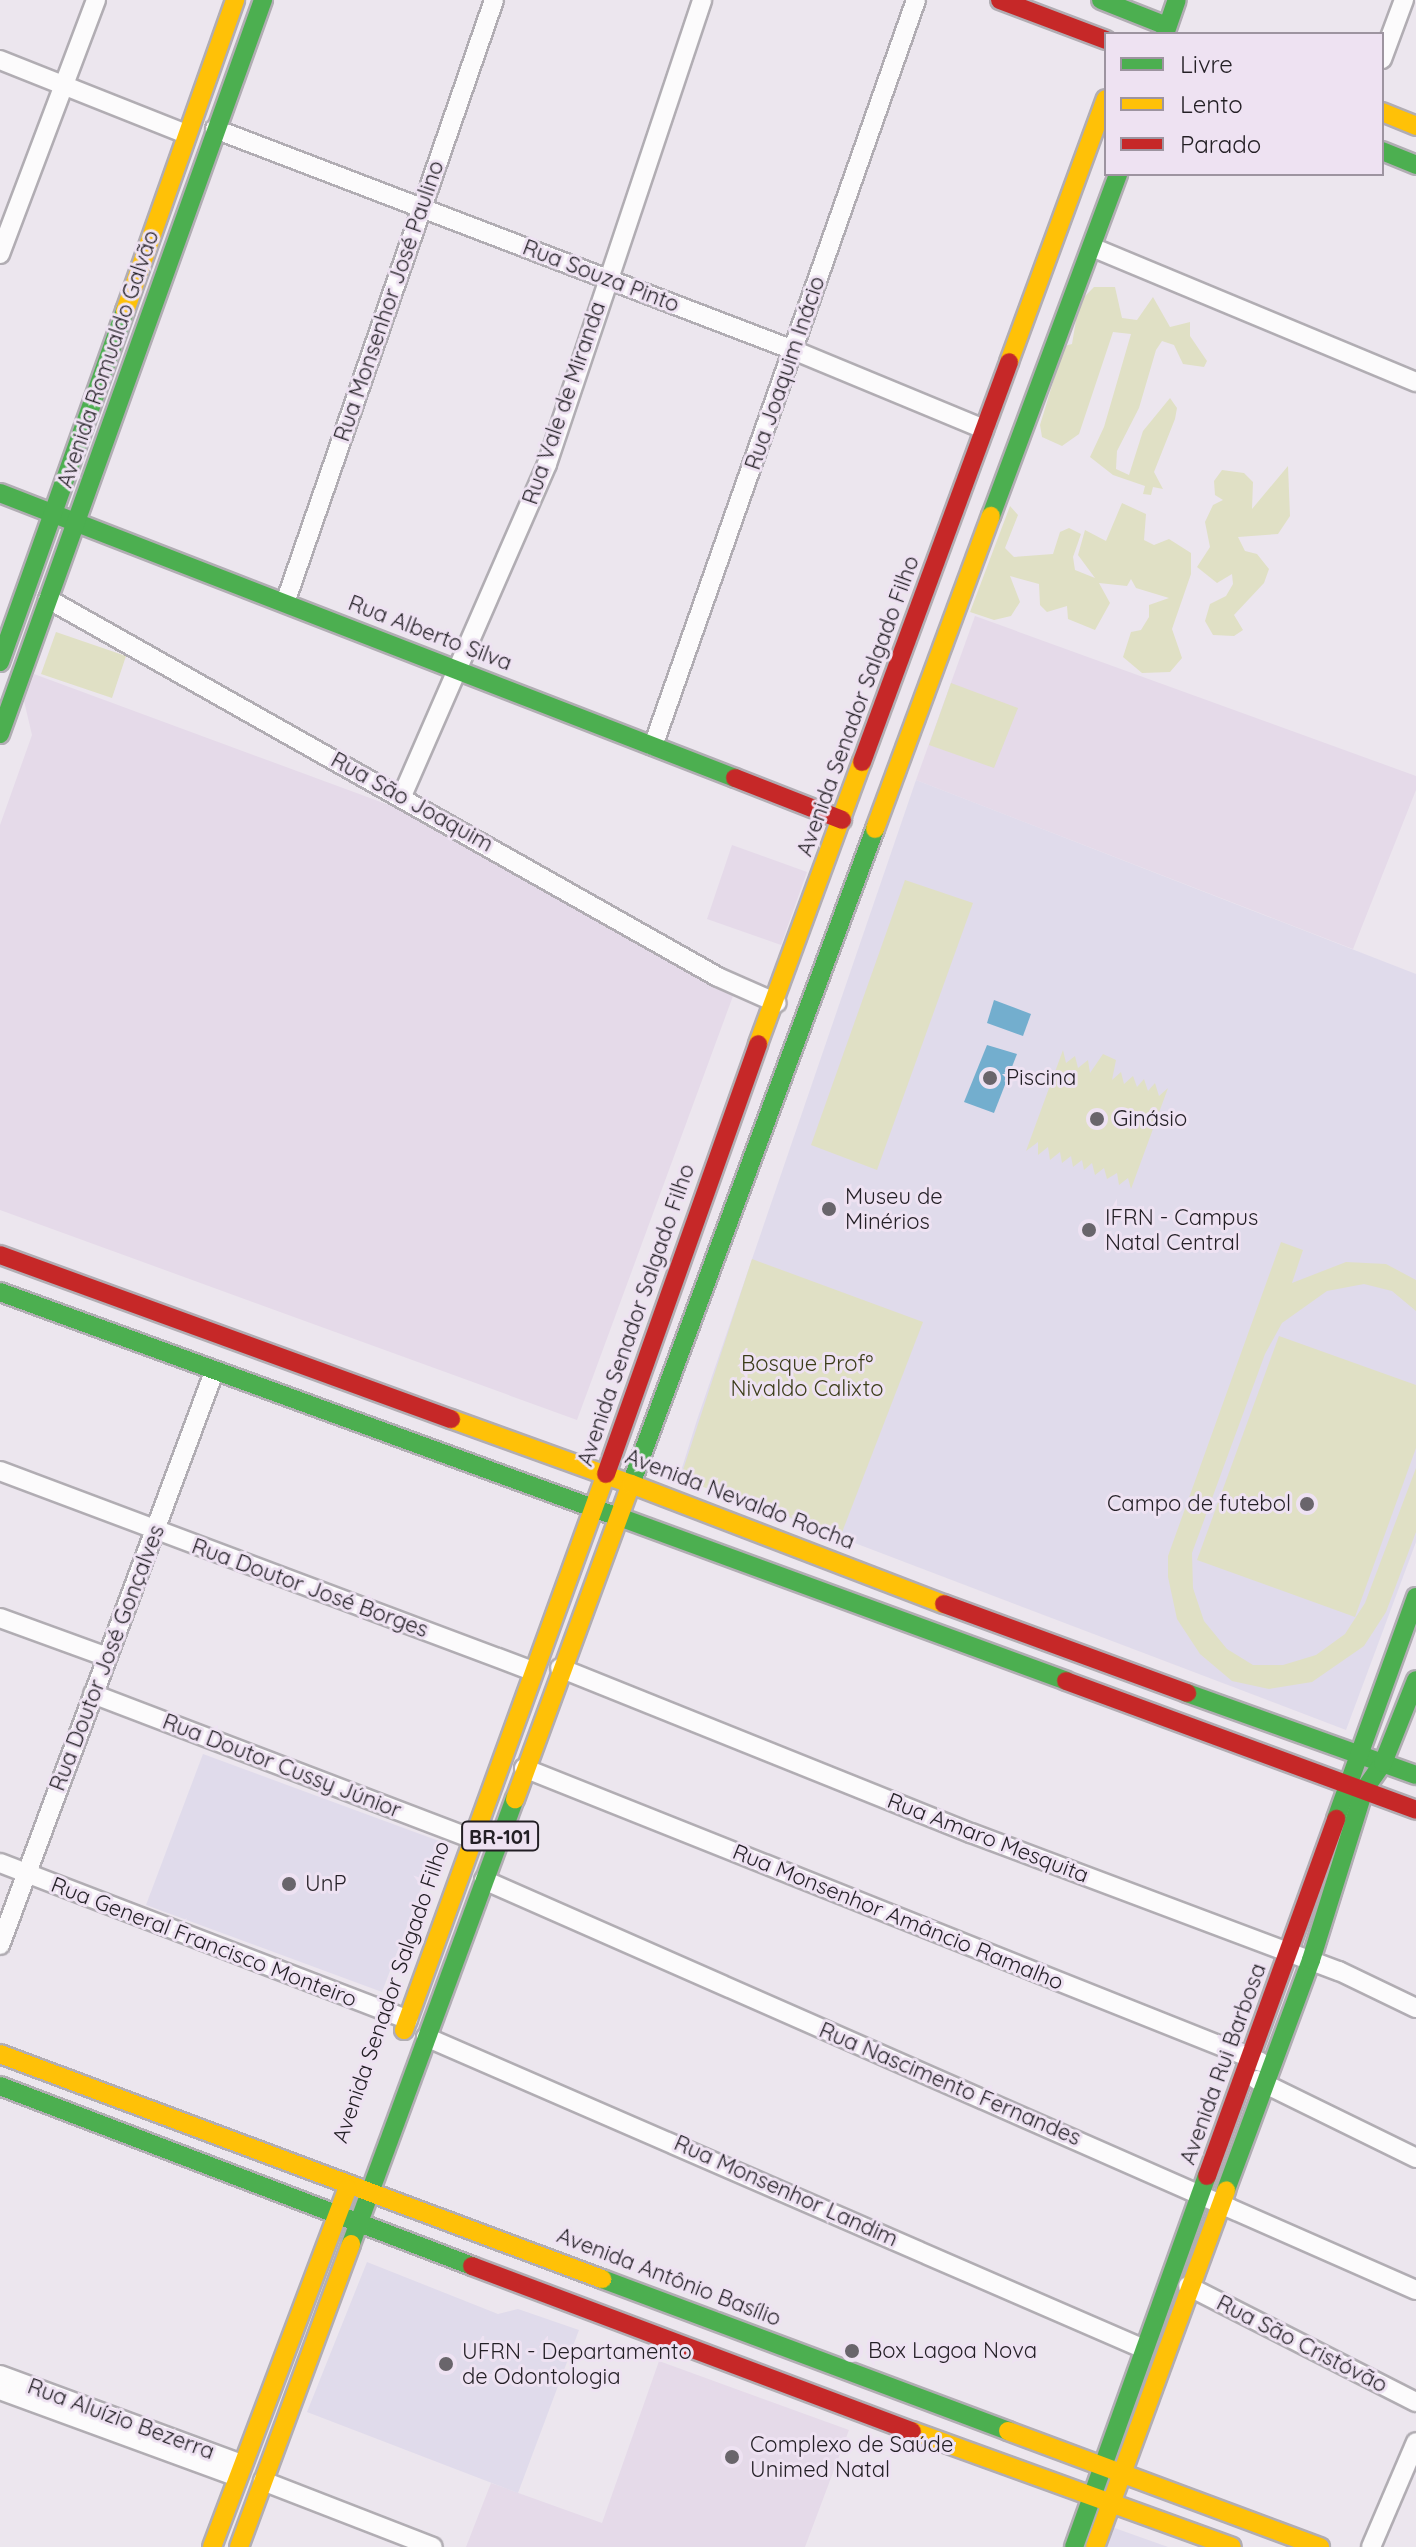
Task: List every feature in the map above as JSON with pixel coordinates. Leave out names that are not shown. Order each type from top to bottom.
[{"type":"main road","name":"Avenida Romualdo Galvão","points":[[0,662],[235,0]]},
{"type":"main road","name":"Avenida Romualdo Galvão","points":[[0,734],[263,0]]},
{"type":"main road","points":[[1000,0],[1104,39]]},
{"type":"main road","points":[[1101,0],[1139,7],[1166,30],[1177,0]]},
{"type":"main road","points":[[1131,32],[1139,7]]},
{"type":"main road","name":"Avenida Senador Salgado Filho","points":[[398,2048],[530,1670],[606,1474],[715,1165],[777,1003],[1104,104]]},
{"type":"main road","points":[[1384,113],[1416,126]]},
{"type":"main road","points":[[1384,152],[1416,165]]},
{"type":"main road","points":[[631,1484],[743,1174],[1094,248],[1117,176]]},
{"type":"main road","name":"Rua Alberto Silva","points":[[0,493],[842,820]]},
{"type":"main road","points":[[715,1165],[719,1179],[728,1182],[743,1174]]},
{"type":"main road","name":"Avenida Nevaldo Rocha","points":[[0,1255],[606,1474],[1027,1636],[1416,1775]]},
{"type":"main road","points":[[0,1292],[1416,1810]]},
{"type":"main road","name":"BR-101","points":[[239,2547],[372,2190],[560,1668],[631,1484]]},
{"type":"main road","name":"Avenida Rui Barbosa","points":[[1095,2547],[1188,2286],[1311,1960],[1356,1787],[1358,1755],[1416,1597]]},
{"type":"main road","name":"Avenida Rui Barbosa","points":[[1074,2547],[1290,1952],[1356,1787],[1383,1763],[1416,1680]]},
{"type":"main road","name":"Avenida Antônio Basílio","points":[[0,2054],[350,2181],[1320,2547]]},
{"type":"main road","points":[[0,2086],[359,2225],[1232,2547]]},
{"type":"main road","points":[[68,2112],[133,2104]]},
{"type":"main road","name":"Avenida Senador Salgado Filho","points":[[212,2547],[358,2160]]},
{"type":"street","points":[[0,254],[96,0]]},
{"type":"street","name":"Rua Monsenhor José Paulino","points":[[285,603],[494,0]]},
{"type":"street","name":"Rua Vale de Miranda","points":[[402,796],[462,670],[547,464],[606,278],[702,0]]},
{"type":"street","name":"Rua Joaquim Inácio","points":[[653,746],[916,0]]},
{"type":"street","points":[[1384,54],[1404,0]]},
{"type":"street","points":[[0,60],[186,134]]},
{"type":"street","name":"Rua Souza Pinto","points":[[215,129],[793,350],[984,429]]},
{"type":"street","points":[[1094,248],[1416,382]]},
{"type":"street","name":"Rua São Joaquim","points":[[48,599],[718,977],[777,1003]]},
{"type":"street","name":"Rua Doutor José Gonçalves","points":[[0,1945],[214,1372]]},
{"type":"street","name":"Rua Doutor José Borges","points":[[0,1471],[530,1670]]},
{"type":"street","points":[[0,1618],[107,1657]]},
{"type":"street","name":"Rua Amaro Mesquita","points":[[560,1668],[971,1833],[1311,1960],[1416,2008]]},
{"type":"street","name":"Rua Doutor Cussy Júnior","points":[[93,1694],[470,1838]]},
{"type":"street","name":"Rua Monsenhor Amâncio Ramalho","points":[[524,1768],[1268,2074],[1416,2158]]},
{"type":"street","name":"Rua General Francisco Monteiro","points":[[0,1863],[408,2020]]},
{"type":"street","name":"Rua Nascimento Fernandes","points":[[484,1880],[1202,2193],[1416,2290]]},
{"type":"street","name":"Rua Monsenhor Landim","points":[[426,2037],[1144,2349]]},
{"type":"street","name":"Rua São Cristóvão","points":[[1188,2286],[1416,2402]]},
{"type":"street","name":"Rua Aluízio Bezerra","points":[[0,2375],[240,2471]]},
{"type":"street","name":"Rua Aluízio Bezerra","points":[[0,2390],[175,2446]]},
{"type":"street","points":[[1371,2547],[1416,2442]]},
{"type":"street","points":[[263,2481],[433,2547]]},
{"type":"shaded area","points":[[975,616],[1416,776],[1416,790],[1353,949],[916,780]]},
{"type":"shaded area","points":[[34,674],[408,812],[733,996],[577,1420],[0,1210],[0,825],[32,735],[24,701]]},
{"type":"shaded area","name":"IFRN - Campus Natal Central","points":[[916,780],[1416,974],[1416,1542],[1346,1730],[684,1478],[682,1468],[697,1420]]},
{"type":"shaded area","points":[[732,845],[807,872],[781,945],[707,919]]},
{"type":"shaded area","name":"UnP","points":[[203,1754],[439,1841],[382,1992],[146,1905]]},
{"type":"shaded area","name":"UFRN - Departamento de Odontologia","points":[[367,2262],[498,2314],[518,2309],[579,2330],[518,2493],[307,2412]]},
{"type":"shaded area","name":"Complexo de Saúde Unimed Natal","points":[[659,2361],[849,2430],[805,2547],[466,2547],[491,2483],[602,2523]]},
{"type":"shaded area","points":[[1109,2526],[1168,2547],[1101,2547]]},
{"type":"green space","points":[[1094,287],[1115,287],[1122,318],[1137,320],[1153,297],[1170,327],[1190,322],[1190,336],[1207,361],[1204,367],[1183,364],[1174,345],[1162,341],[1156,350],[1139,408],[1117,451],[1116,469],[1129,475],[1143,431],[1170,398],[1177,408],[1175,419],[1154,472],[1163,489],[1153,487],[1151,495],[1143,494],[1145,486],[1113,475],[1090,457],[1104,427],[1131,334],[1113,332],[1079,434],[1062,446],[1042,437],[1040,425],[1064,346],[1072,344],[1079,302]]},
{"type":"green space","points":[[1288,466],[1290,516],[1278,534],[1238,537],[1245,551],[1257,554],[1269,569],[1264,583],[1234,615],[1243,630],[1234,636],[1213,635],[1205,621],[1210,604],[1226,596],[1233,584],[1232,574],[1217,583],[1197,567],[1210,547],[1205,522],[1213,505],[1223,500],[1215,495],[1214,481],[1222,470],[1244,473],[1253,482],[1252,509]]},
{"type":"green space","points":[[1122,503],[1146,514],[1144,540],[1154,545],[1169,539],[1191,553],[1191,574],[1172,629],[1182,658],[1170,672],[1142,673],[1123,657],[1131,632],[1141,630],[1149,617],[1149,605],[1169,598],[1136,588],[1131,579],[1127,586],[1099,583],[1110,603],[1095,630],[1068,619],[1067,606],[1047,612],[1040,605],[1039,584],[1010,576],[1020,602],[1011,616],[994,620],[970,612],[1010,506],[1018,515],[1005,548],[1014,557],[1053,554],[1060,532],[1069,528],[1081,534],[1073,557],[1075,570],[1095,578],[1078,555],[1085,530],[1106,541]]},
{"type":"green space","points":[[56,632],[126,656],[112,698],[41,674]]},
{"type":"green space","points":[[951,683],[1018,708],[994,768],[929,745]]},
{"type":"green space","points":[[905,880],[973,903],[877,1170],[811,1145]]},
{"type":"green space","name":"Ginásio","points":[[1063,1050],[1066,1063],[1075,1056],[1078,1068],[1088,1060],[1090,1073],[1103,1054],[1116,1060],[1112,1080],[1121,1072],[1124,1084],[1133,1076],[1137,1087],[1144,1079],[1148,1091],[1155,1083],[1159,1096],[1168,1088],[1131,1189],[1128,1178],[1119,1185],[1117,1173],[1107,1179],[1104,1168],[1095,1175],[1092,1163],[1084,1170],[1082,1160],[1073,1167],[1071,1156],[1062,1163],[1060,1152],[1050,1160],[1048,1147],[1038,1155],[1038,1142],[1026,1151]]},
{"type":"green space","points":[[1281,1242],[1303,1250],[1292,1283],[1346,1262],[1386,1264],[1416,1280],[1416,1311],[1392,1291],[1364,1284],[1327,1291],[1282,1323],[1265,1354],[1192,1553],[1193,1588],[1204,1621],[1227,1649],[1253,1665],[1283,1665],[1316,1655],[1345,1634],[1365,1603],[1416,1468],[1416,1532],[1386,1612],[1364,1646],[1312,1682],[1269,1689],[1232,1681],[1200,1654],[1177,1619],[1168,1577],[1168,1556]]},
{"type":"green space","name":"Bosque Profº Nivaldo Calixto","points":[[752,1259],[923,1322],[841,1535],[689,1482],[682,1473]]},
{"type":"green space","name":"Campo de futebol","points":[[1279,1336],[1416,1385],[1416,1448],[1355,1617],[1197,1560]]},
{"type":"water","name":"Piscina","points":[[994,1000],[1031,1014],[1023,1036],[987,1023]]},
{"type":"water","name":"Piscina","points":[[987,1045],[1017,1054],[994,1113],[964,1102]]},
{"type":"traffic: fast","points":[[0,734],[263,0]]},
{"type":"traffic: fast","points":[[1101,0],[1167,26]]},
{"type":"traffic: fast","points":[[1166,32],[1177,0]]},
{"type":"traffic: fast","points":[[1384,152],[1416,165]]},
{"type":"traffic: fast","points":[[991,516],[1117,176]]},
{"type":"traffic: fast","points":[[0,662],[125,311]]},
{"type":"traffic: fast","points":[[0,493],[735,778]]},
{"type":"traffic: fast","points":[[631,1484],[875,829]]},
{"type":"traffic: fast","points":[[0,1292],[615,1516]]},
{"type":"traffic: fast","points":[[619,1517],[1066,1681]]},
{"type":"traffic: fast","points":[[1336,1819],[1416,1597]]},
{"type":"traffic: fast","points":[[1226,2190],[1311,1960],[1364,1790],[1383,1763],[1416,1680]]},
{"type":"traffic: fast","points":[[1187,1693],[1416,1775]]},
{"type":"traffic: fast","points":[[351,2244],[515,1799]]},
{"type":"traffic: fast","points":[[0,2086],[472,2266]]},
{"type":"traffic: fast","points":[[1074,2547],[1207,2176]]},
{"type":"traffic: fast","points":[[602,2279],[1008,2431]]},
{"type":"traffic: slow","points":[[125,311],[235,0]]},
{"type":"traffic: slow","points":[[1009,362],[1104,104]]},
{"type":"traffic: slow","points":[[1384,113],[1416,126]]},
{"type":"traffic: slow","points":[[875,829],[991,516]]},
{"type":"traffic: slow","points":[[758,1044],[862,762]]},
{"type":"traffic: slow","points":[[451,1419],[631,1484],[515,1799]]},
{"type":"traffic: slow","points":[[404,2030],[606,1474]]},
{"type":"traffic: slow","points":[[631,1484],[944,1604]]},
{"type":"traffic: slow","points":[[0,2054],[602,2279]]},
{"type":"traffic: slow","points":[[212,2547],[347,2189]]},
{"type":"traffic: slow","points":[[1095,2547],[1226,2190]]},
{"type":"traffic: slow","points":[[239,2547],[351,2244]]},
{"type":"traffic: slow","points":[[912,2431],[1232,2547]]},
{"type":"traffic: slow","points":[[1008,2431],[1320,2547]]},
{"type":"traffic: jam","points":[[1000,0],[1104,39]]},
{"type":"traffic: jam","points":[[862,762],[1009,362]]},
{"type":"traffic: jam","points":[[735,778],[842,820]]},
{"type":"traffic: jam","points":[[606,1474],[758,1044]]},
{"type":"traffic: jam","points":[[0,1255],[451,1419]]},
{"type":"traffic: jam","points":[[944,1604],[1187,1693]]},
{"type":"traffic: jam","points":[[1066,1681],[1416,1810]]},
{"type":"traffic: jam","points":[[1207,2176],[1336,1819]]},
{"type":"traffic: jam","points":[[472,2266],[912,2431]]},
{"type":"place","name":"Piscina","points":[[990,1078]]},
{"type":"place","name":"Ginásio","points":[[1097,1119]]},
{"type":"place","name":"Museu de Minérios","points":[[829,1209]]},
{"type":"place","name":"IFRN - Campus Natal Central","points":[[1089,1230]]},
{"type":"place","name":"Campo de futebol","points":[[1307,1504]]},
{"type":"place","name":"UnP","points":[[289,1884]]},
{"type":"place","name":"Box Lagoa Nova","points":[[852,2351]]},
{"type":"place","name":"UFRN - Departamento de Odontologia","points":[[446,2364]]},
{"type":"place","name":"Complexo de Saúde Unimed Natal","points":[[732,2457]]}]
